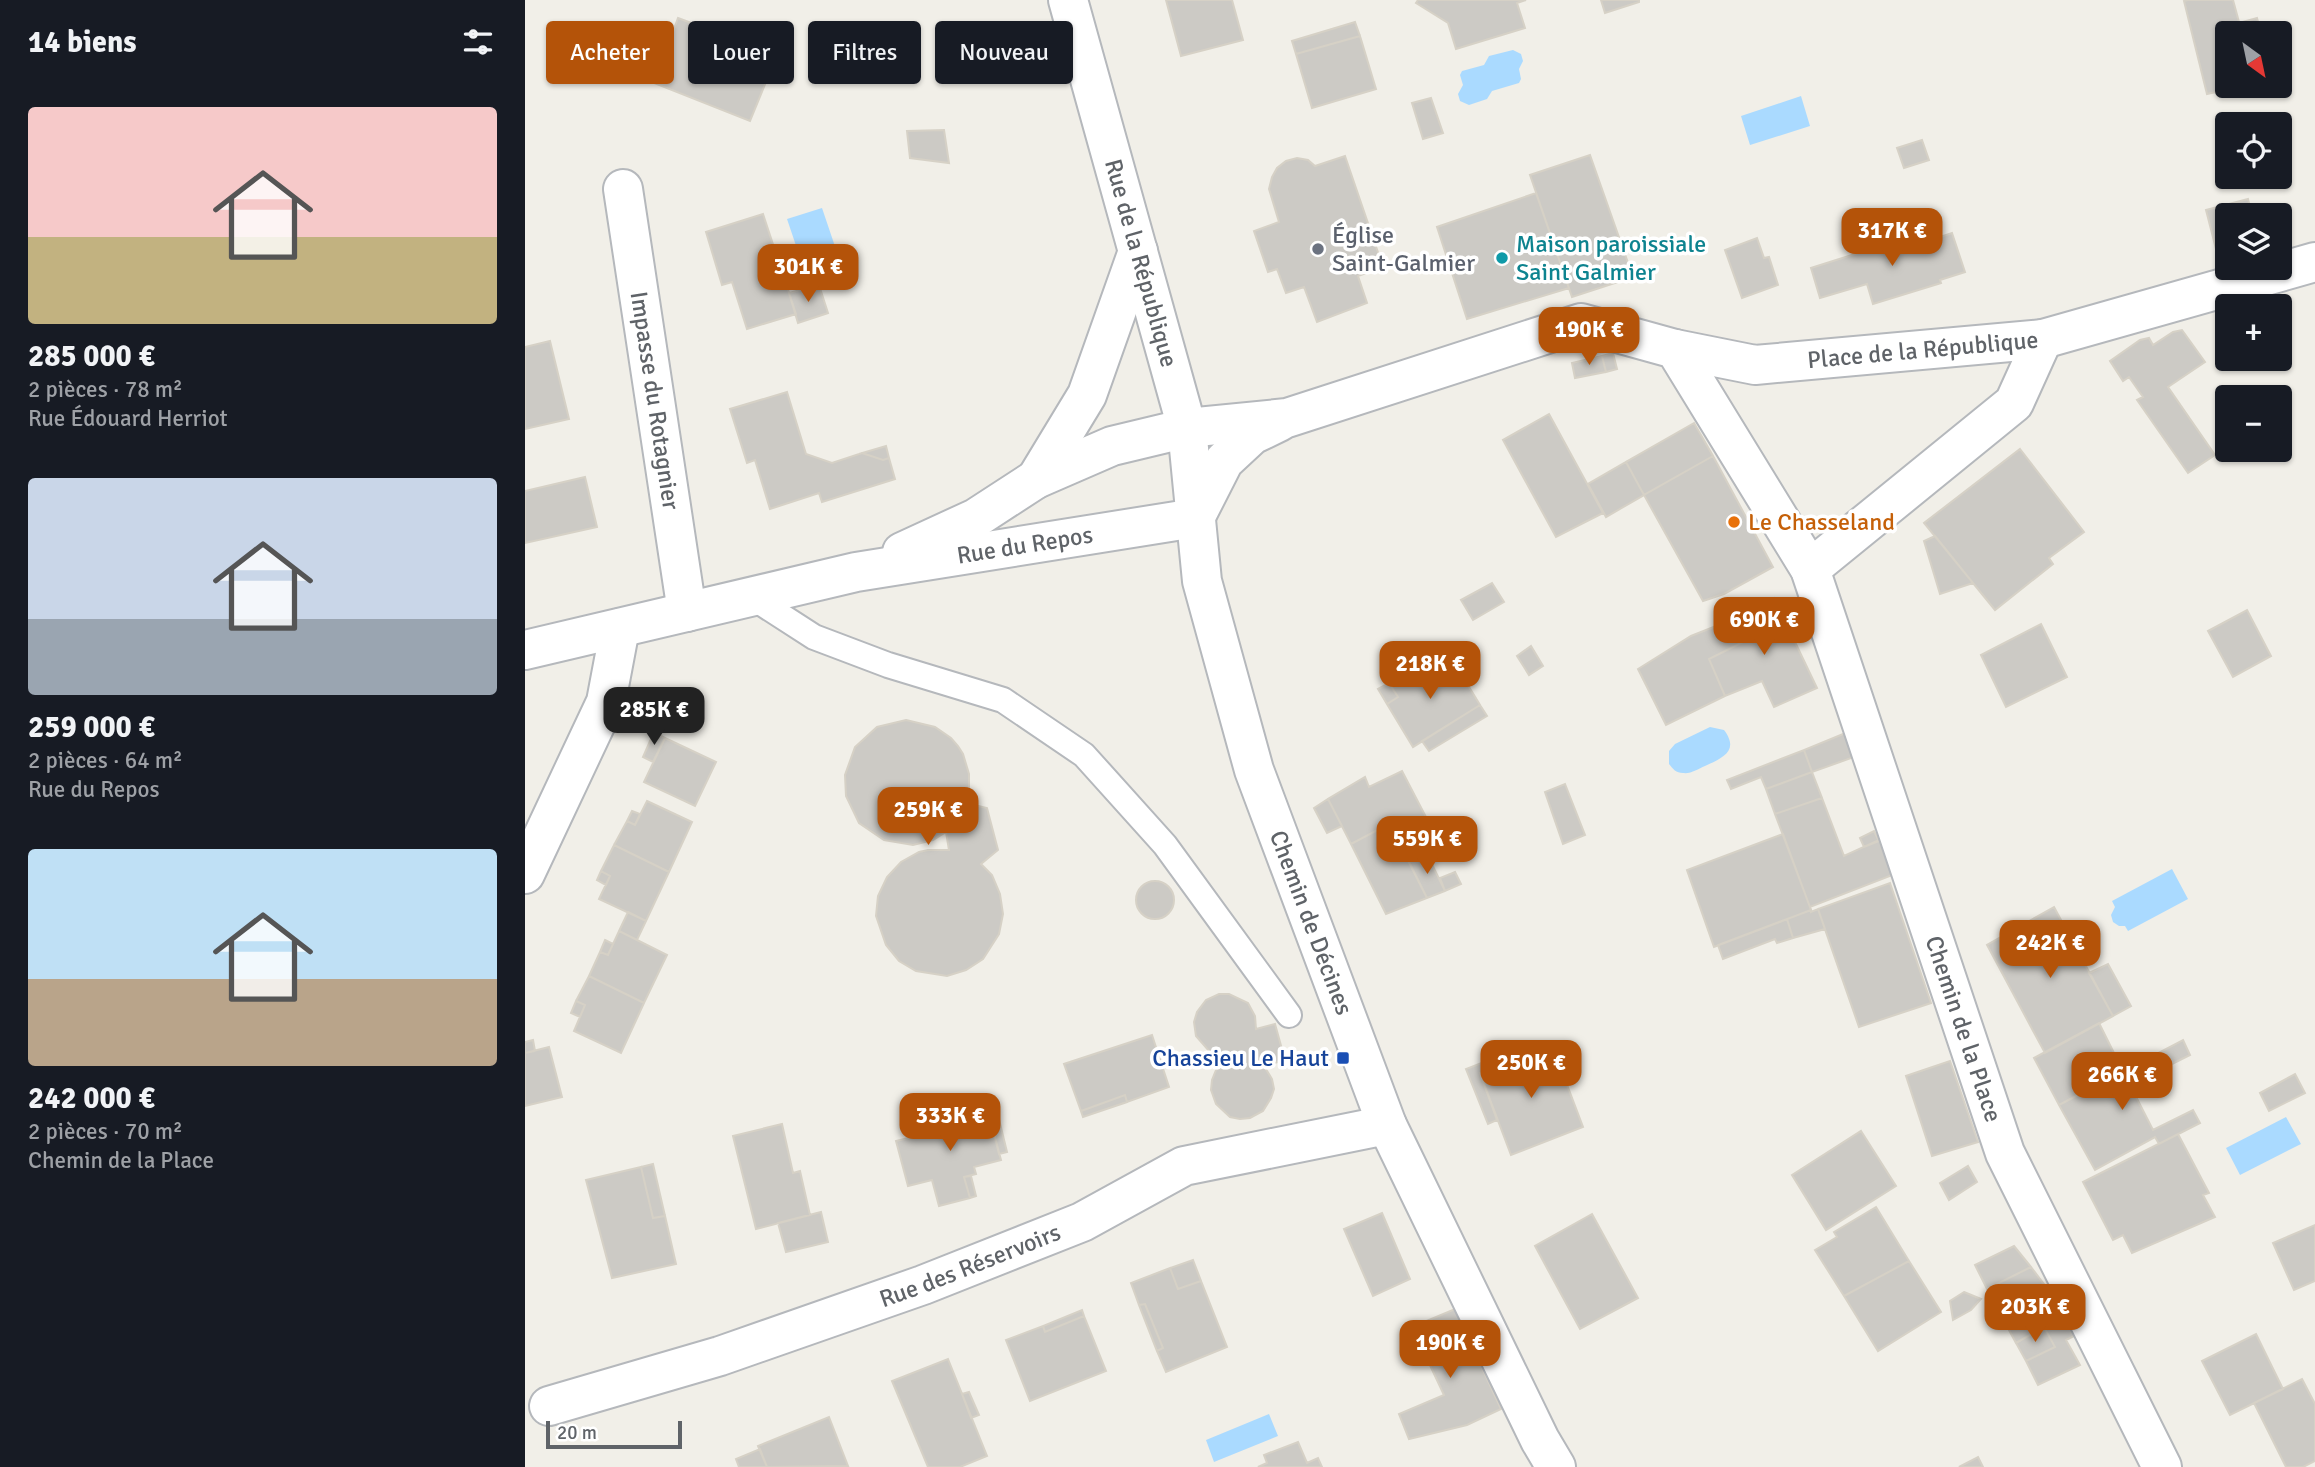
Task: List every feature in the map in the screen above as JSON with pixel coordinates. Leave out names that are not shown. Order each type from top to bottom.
[{"type":"street","name":"Rue de la République","points":[[1067,0],[1187,428]]},
{"type":"street","name":"Impasse du Rotagnier","points":[[624,189],[687,612]]},
{"type":"street","name":"Rue du Repos","points":[[1036,479],[1087,395],[1137,251]]},
{"type":"street","points":[[2043,339],[2315,262]]},
{"type":"street","points":[[1195,518],[1224,461],[1252,435],[1287,418],[1581,323],[1675,349],[1810,569]]},
{"type":"street","name":"Place de la République","points":[[1675,349],[1755,365],[2043,339],[2014,403],[1810,569]]},
{"type":"street","points":[[1187,428],[1287,418]]},
{"type":"street","name":"Rue du Repos","points":[[856,572],[976,518],[1036,479],[1112,446],[1187,428]]},
{"type":"street","name":"Chemin de Décines","points":[[1187,428],[1202,581],[1254,770],[1387,1125],[1540,1440],[1556,1467]]},
{"type":"street","name":"Rue du Repos","points":[[525,650],[856,572],[1195,518]]},
{"type":"street","name":"Chemin de la Place","points":[[1810,569],[2005,1153],[2162,1467]]},
{"type":"street","points":[[525,874],[606,702],[620,628]]},
{"type":"street","name":"Rue des Réservoirs","points":[[549,1406],[720,1356],[923,1285],[1082,1222],[1184,1166],[1387,1125]]},
{"type":"lane","points":[[752,597],[814,637],[888,665],[1003,700],[1084,755],[1165,845],[1289,1015]]},
{"type":"water","points":[[1513,50],[1521,54],[1523,61],[1519,69],[1519,83],[1492,91],[1487,99],[1469,105],[1460,101],[1458,94],[1463,85],[1460,75],[1462,71],[1484,65],[1489,56]]},
{"type":"water","points":[[1801,96],[1810,126],[1750,145],[1741,116]]},
{"type":"water","points":[[822,208],[844,273],[809,284],[787,219]]},
{"type":"water","points":[[1710,727],[1724,730],[1730,743],[1727,753],[1692,772],[1681,773],[1675,770],[1669,764],[1669,751],[1675,744]]},
{"type":"water","points":[[2172,869],[2188,899],[2128,931],[2125,926],[2113,922],[2111,915],[2115,907],[2112,901]]},
{"type":"water","points":[[2286,1117],[2301,1144],[2240,1175],[2226,1148]]},
{"type":"water","points":[[1269,1414],[1278,1436],[1214,1462],[1206,1440]]},
{"type":"building","points":[[1166,0],[1232,0],[1243,40],[1181,56]]},
{"type":"building","points":[[1418,0],[1526,0],[1517,3],[1525,28],[1456,49],[1448,23],[1416,3]]},
{"type":"building","points":[[1601,0],[1639,0],[1639,2],[1605,13]]},
{"type":"building","points":[[2233,0],[2239,21],[2215,21],[2215,92],[2207,94],[2184,1]]},
{"type":"building","points":[[678,18],[688,22],[688,84],[765,84],[750,121],[657,84],[674,84],[674,29]]},
{"type":"building","points":[[1355,22],[1360,36],[1296,54],[1292,41]]},
{"type":"building","points":[[1360,36],[1376,89],[1312,108],[1296,54]]},
{"type":"building","points":[[1431,98],[1443,133],[1423,139],[1412,103]]},
{"type":"building","points":[[944,130],[949,163],[910,158],[907,131]]},
{"type":"building","points":[[1922,140],[1929,160],[1904,168],[1897,148]]},
{"type":"building","points":[[1590,155],[1633,277],[1572,297],[1530,175]]},
{"type":"building","name":"Église Saint-Galmier","points":[[1345,156],[1383,267],[1358,276],[1367,303],[1317,322],[1304,287],[1286,293],[1277,269],[1268,272],[1254,231],[1279,222],[1269,189],[1277,168],[1286,161],[1297,158],[1308,160],[1315,166]]},
{"type":"building","name":"Maison paroissiale Saint Galmier","points":[[1536,193],[1569,288],[1467,319],[1437,227]]},
{"type":"building","points":[[2248,199],[2249,203],[2233,203]]},
{"type":"building","points":[[2215,208],[2215,245],[2206,210]]},
{"type":"building","points":[[763,214],[796,314],[747,329],[732,282],[722,285],[706,232]]},
{"type":"building","points":[[1924,232],[1928,241],[1952,233],[1965,272],[1940,280],[1941,283],[1873,304],[1867,284],[1820,298],[1811,268]]},
{"type":"building","points":[[1757,238],[1764,258],[1769,257],[1778,285],[1742,298],[1725,250]]},
{"type":"building","points":[[819,285],[828,313],[798,323],[789,293]]},
{"type":"building","points":[[2182,330],[2205,362],[2168,387],[2215,455],[2188,473],[2137,400],[2143,397],[2129,377],[2123,381],[2110,361],[2140,340],[2149,338],[2153,345],[2173,332]]},
{"type":"building","points":[[550,341],[569,419],[525,429],[525,347]]},
{"type":"building","points":[[1613,353],[1617,369],[1606,372],[1602,356]]},
{"type":"building","points":[[1602,356],[1606,372],[1575,378],[1572,363]]},
{"type":"building","points":[[787,392],[806,454],[832,463],[862,453],[883,460],[889,458],[895,479],[822,502],[819,493],[770,509],[755,460],[747,463],[730,409]]},
{"type":"building","points":[[1549,414],[1603,513],[1556,537],[1503,440]]},
{"type":"building","points":[[1694,423],[1713,456],[1644,495],[1626,462]]},
{"type":"building","points":[[886,446],[889,458],[883,460],[862,453]]},
{"type":"building","points":[[2020,449],[2084,532],[2049,558],[2053,564],[1995,610],[1924,523]]},
{"type":"building","points":[[1713,456],[1773,567],[1724,594],[1703,601],[1644,495]]},
{"type":"building","points":[[1626,462],[1644,495],[1606,517],[1588,484]]},
{"type":"building","points":[[585,477],[597,527],[525,543],[525,491]]},
{"type":"building","points":[[1935,536],[1973,583],[1940,594],[1924,541]]},
{"type":"building","points":[[1492,583],[1504,602],[1473,620],[1461,600]]},
{"type":"building","points":[[1774,598],[1817,688],[1774,707],[1762,681],[1725,696],[1709,659],[1745,641],[1734,618]]},
{"type":"building","points":[[2247,610],[2271,656],[2233,677],[2208,631]]},
{"type":"building","points":[[1726,622],[1739,644],[1709,659],[1725,696],[1666,725],[1638,669],[1691,636]]},
{"type":"building","points":[[2041,624],[2067,677],[2006,707],[1981,655]]},
{"type":"building","points":[[1531,646],[1543,666],[1529,675],[1517,656]]},
{"type":"building","points":[[1445,648],[1457,667],[1439,677],[1428,658]]},
{"type":"building","points":[[1428,658],[1439,677],[1457,667],[1480,705],[1413,747],[1387,704],[1398,697],[1389,683]]},
{"type":"building","points":[[1389,683],[1398,697],[1387,704],[1378,689]]},
{"type":"building","points":[[1480,705],[1487,716],[1429,751],[1422,741]]},
{"type":"building","points":[[906,720],[935,727],[958,746],[969,774],[966,803],[987,808],[998,850],[981,864],[992,875],[1000,894],[1003,914],[999,934],[983,959],[966,970],[947,976],[916,971],[899,961],[886,945],[876,916],[878,896],[887,877],[901,862],[919,852],[949,850],[946,832],[933,840],[913,845],[884,840],[859,823],[846,796],[845,775],[855,747],[877,727]]},
{"type":"building","points":[[654,732],[665,738],[653,762],[643,757]]},
{"type":"building","points":[[1846,734],[1854,757],[1812,772],[1804,750]]},
{"type":"building","points":[[665,738],[716,762],[695,806],[644,782]]},
{"type":"building","points":[[1804,750],[1812,772],[1766,789],[1761,777],[1731,789],[1727,780]]},
{"type":"building","points":[[1402,771],[1426,817],[1390,835],[1385,826],[1351,844],[1328,799],[1365,777],[1369,787]]},
{"type":"building","points":[[1812,772],[1822,798],[1775,814],[1766,789]]},
{"type":"building","points":[[1565,784],[1585,835],[1563,844],[1545,792]]},
{"type":"building","points":[[1822,798],[1844,856],[1881,839],[1895,874],[1810,907],[1775,814]]},
{"type":"building","points":[[1328,799],[1342,826],[1327,833],[1314,808]]},
{"type":"building","points":[[647,801],[692,822],[669,872],[614,845],[627,821],[635,825]]},
{"type":"building","points":[[632,811],[640,814],[635,825],[627,821]]},
{"type":"building","points":[[1385,826],[1396,847],[1400,845],[1427,898],[1386,914],[1351,844]]},
{"type":"building","points":[[1874,831],[1879,841],[1864,847],[1860,838]]},
{"type":"building","points":[[1783,834],[1811,910],[1714,947],[1687,870]]},
{"type":"building","points":[[614,845],[669,872],[646,921],[599,899],[610,876],[601,871]]},
{"type":"building","points":[[1427,854],[1445,891],[1427,898],[1409,862]]},
{"type":"building","points":[[601,871],[610,876],[606,885],[597,880]]},
{"type":"building","points":[[1455,872],[1461,884],[1445,891],[1440,878]]},
{"type":"building","points":[[1155,881],[1169,886],[1174,900],[1169,914],[1155,919],[1141,914],[1136,900],[1141,886]]},
{"type":"building","points":[[1890,883],[1931,1003],[1859,1027],[1818,909]]},
{"type":"building","points":[[2054,907],[2113,1016],[2045,1053],[1987,945]]},
{"type":"building","points":[[1818,909],[1825,929],[1793,938],[1787,919]]},
{"type":"building","points":[[628,912],[646,921],[637,940],[619,931]]},
{"type":"building","points":[[1787,919],[1793,938],[1777,943],[1775,939],[1723,959],[1718,945]]},
{"type":"building","points":[[619,931],[667,955],[644,1003],[589,976],[600,952],[608,955]]},
{"type":"building","points":[[605,940],[613,944],[608,955],[600,952]]},
{"type":"building","points":[[2108,964],[2131,1006],[2113,1016],[2089,973]]},
{"type":"building","points":[[589,976],[644,1003],[621,1053],[574,1031],[585,1005],[576,1001]]},
{"type":"building","points":[[1219,994],[1229,994],[1248,1003],[1255,1016],[1256,1029],[1275,1024],[1285,1060],[1264,1066],[1272,1079],[1274,1089],[1263,1111],[1250,1118],[1230,1117],[1216,1104],[1211,1090],[1212,1080],[1216,1070],[1231,1058],[1231,1055],[1219,1055],[1209,1051],[1196,1036],[1194,1022],[1197,1012],[1206,1000]]},
{"type":"building","points":[[576,1001],[585,1005],[580,1017],[571,1013]]},
{"type":"building","points":[[2099,1023],[2123,1071],[2059,1105],[2034,1058]]},
{"type":"building","points":[[1152,1035],[1169,1087],[1127,1102],[1125,1095],[1081,1111],[1064,1064]]},
{"type":"building","points":[[533,1040],[535,1051],[525,1053],[525,1042]]},
{"type":"building","points":[[2183,1040],[2190,1055],[2130,1085],[2153,1130],[2193,1110],[2200,1123],[2159,1144],[2155,1137],[2095,1170],[2059,1105]]},
{"type":"building","points":[[1552,1045],[1583,1127],[1511,1155],[1480,1073]]},
{"type":"building","points":[[549,1047],[562,1097],[525,1106],[525,1053]]},
{"type":"building","points":[[1502,1055],[1506,1064],[1480,1073],[1497,1120],[1488,1124],[1466,1069]]},
{"type":"building","points":[[1950,1061],[1978,1142],[1932,1156],[1906,1076]]},
{"type":"building","points":[[2295,1074],[2305,1093],[2269,1111],[2260,1093]]},
{"type":"building","points":[[1125,1095],[1127,1102],[1083,1117],[1081,1111]]},
{"type":"building","points":[[986,1103],[1001,1160],[974,1167],[976,1174],[964,1177],[970,1198],[939,1206],[932,1180],[908,1186],[896,1141],[921,1135],[919,1128],[959,1117],[958,1110]]},
{"type":"building","points":[[996,1107],[1007,1152],[999,1154],[988,1109]]},
{"type":"building","points":[[958,1110],[959,1117],[937,1124],[936,1116]]},
{"type":"building","points":[[782,1124],[793,1173],[800,1171],[810,1215],[756,1229],[733,1136]]},
{"type":"building","points":[[1861,1131],[1896,1186],[1826,1230],[1792,1175]]},
{"type":"building","points":[[2178,1134],[2209,1193],[2203,1195],[2215,1217],[2132,1253],[2123,1235],[2113,1240],[2083,1182]]},
{"type":"building","points":[[653,1164],[665,1216],[653,1218],[641,1167]]},
{"type":"building","points":[[1968,1166],[1977,1182],[1949,1200],[1940,1183]]},
{"type":"building","points":[[641,1167],[653,1218],[665,1216],[676,1264],[612,1278],[586,1180]]},
{"type":"building","points":[[971,1176],[976,1196],[970,1198],[964,1177]]},
{"type":"building","points":[[1876,1207],[1909,1261],[1844,1296],[1815,1250],[1837,1237],[1834,1232]]},
{"type":"building","points":[[821,1212],[828,1242],[786,1252],[778,1223]]},
{"type":"building","points":[[1382,1213],[1410,1279],[1373,1296],[1344,1229]]},
{"type":"building","points":[[1592,1214],[1638,1298],[1580,1329],[1535,1246]]},
{"type":"building","points":[[2315,1225],[2315,1281],[2294,1290],[2273,1243]]},
{"type":"building","points":[[2014,1246],[2031,1267],[1987,1289],[1975,1265]]},
{"type":"building","points":[[1193,1260],[1201,1281],[1178,1289],[1170,1268]]},
{"type":"building","points":[[1909,1261],[1941,1312],[1878,1351],[1844,1296]]},
{"type":"building","points":[[2031,1267],[2065,1312],[2076,1335],[2066,1340],[2080,1365],[2038,1385],[2026,1361],[2055,1347],[2044,1327],[2016,1343],[1987,1289]]},
{"type":"building","points":[[1170,1268],[1178,1289],[1201,1281],[1227,1347],[1166,1372],[1157,1351],[1163,1348],[1145,1304],[1139,1305],[1131,1283]]},
{"type":"building","points":[[1964,1292],[1981,1299],[1971,1310],[1953,1320],[1950,1301]]},
{"type":"building","points":[[1145,1304],[1163,1348],[1157,1351],[1139,1305]]},
{"type":"building","points":[[1455,1309],[1501,1409],[1467,1425],[1409,1439],[1399,1414],[1444,1395],[1412,1327]]},
{"type":"building","points":[[1082,1310],[1084,1316],[1045,1332],[1043,1326]]},
{"type":"building","points":[[1084,1316],[1106,1371],[1030,1401],[1006,1340],[1043,1326],[1045,1332]]},
{"type":"building","points":[[2044,1327],[2055,1347],[2026,1361],[2016,1343]]},
{"type":"building","points":[[2256,1334],[2283,1389],[2230,1415],[2202,1361]]},
{"type":"building","points":[[948,1359],[987,1456],[960,1467],[928,1467],[892,1381]]},
{"type":"building","points":[[2302,1379],[2315,1404],[2315,1461],[2303,1467],[2286,1467],[2254,1403]]},
{"type":"building","points":[[969,1392],[979,1415],[971,1418],[962,1394]]},
{"type":"building","points":[[829,1417],[848,1466],[767,1467],[758,1446]]},
{"type":"building","points":[[1298,1442],[1307,1463],[1318,1458],[1322,1467],[1258,1467],[1267,1463],[1264,1455]]},
{"type":"building","points":[[760,1449],[767,1467],[739,1467],[736,1459]]},
{"type":"building","points":[[1978,1457],[1983,1467],[1959,1467]]},
{"type":"place","name":"Église Saint-Galmier","points":[[1318,249]]},
{"type":"place","name":"Maison paroissiale Saint Galmier","points":[[1502,258]]},
{"type":"place","name":"Le Chasseland","points":[[1734,522]]},
{"type":"place","name":"Chassieu Le Haut","points":[[1343,1058]]}]
